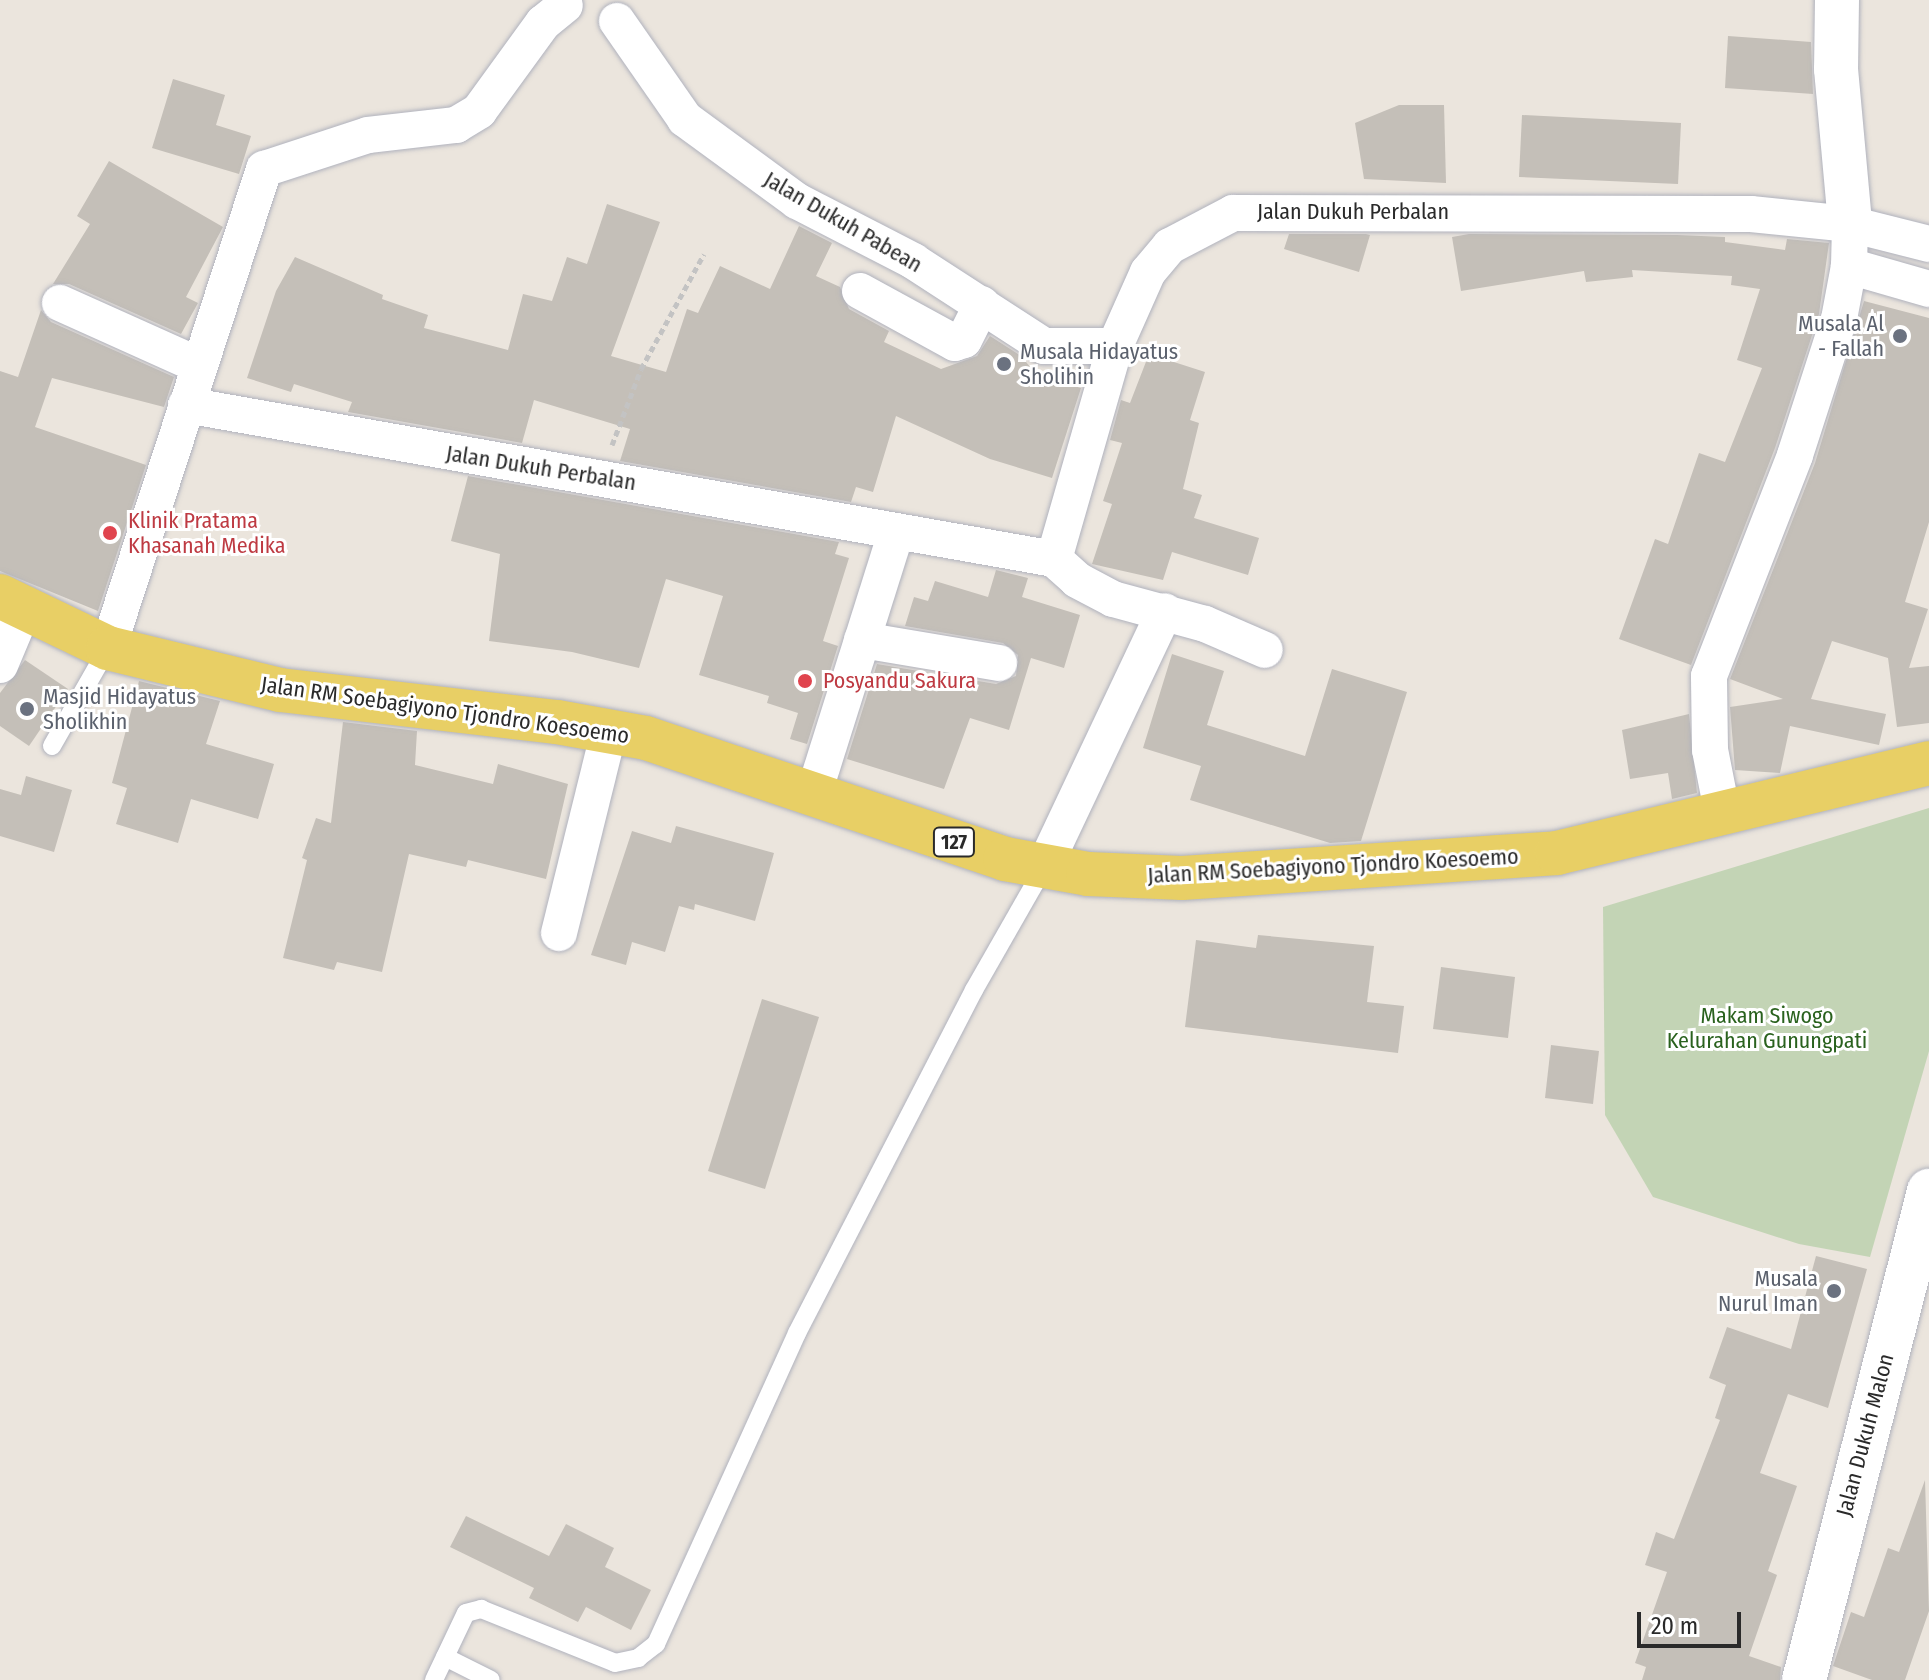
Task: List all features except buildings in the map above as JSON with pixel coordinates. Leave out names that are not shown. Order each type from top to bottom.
[{"type":"main road","name":"Jalan RM Soebagiyono Tjondro Koesoemo","points":[[12,602],[108,648],[280,690],[646,738],[813,796],[1043,869],[1182,878],[1557,853],[1723,816],[1929,763]]},
{"type":"street","points":[[1723,816],[1710,750],[1709,676],[1795,455],[1839,319],[1850,245],[1836,69],[1837,0]]},
{"type":"street","points":[[108,648],[264,169],[368,135],[456,125],[479,111],[543,23],[565,5]]},
{"type":"street","name":"Jalan Dukuh Pabean","points":[[617,21],[685,119],[730,155],[797,201],[982,304],[1044,346],[1115,346]]},
{"type":"street","name":"Jalan Dukuh Perbalan","points":[[186,405],[600,476],[896,533],[1054,559],[1115,346],[1148,272],[1170,246],[1233,213],[1751,214],[1850,245],[1929,289]]},
{"type":"street","name":"Jalan Dukuh Perbalan","points":[[1850,245],[1929,244]]},
{"type":"street","points":[[860,291],[955,343],[964,340],[982,304]]},
{"type":"street","points":[[60,303],[198,365]]},
{"type":"street","points":[[813,796],[896,533]]},
{"type":"street","points":[[1054,559],[1077,580],[1113,599],[1165,611],[1265,650]]},
{"type":"street","points":[[0,665],[12,602]]},
{"type":"street","points":[[1043,869],[1165,611]]},
{"type":"street","points":[[862,640],[999,663]]},
{"type":"street","points":[[559,933],[609,731]]},
{"type":"street","name":"Jalan Dukuh Malon","points":[[1804,1680],[1929,1191]]},
{"type":"lane","points":[[52,746],[108,648]]},
{"type":"lane","points":[[434,1680],[466,1613],[481,1609],[615,1663],[638,1658],[656,1644],[797,1333],[974,990],[1043,869]]},
{"type":"lane","points":[[445,1657],[491,1680]]},
{"type":"path","points":[[600,476],[641,369],[704,254]]},
{"type":"green space","name":"Makam Siwogo Kelurahan Gunungpati","points":[[1929,808],[1929,1051],[1870,1257],[1799,1244],[1653,1197],[1605,1115],[1603,907]]},
{"type":"place","name":"Musala Al - Fallah","points":[[1900,336]]},
{"type":"place","name":"Musala Hidayatus Sholihin","points":[[1004,364]]},
{"type":"place","name":"Klinik Pratama Khasanah Medika","points":[[110,533]]},
{"type":"place","name":"Posyandu Sakura","points":[[805,681]]},
{"type":"place","name":"Masjid Hidayatus Sholikhin","points":[[27,709]]},
{"type":"place","name":"Musala Nurul Iman","points":[[1834,1291]]}]
